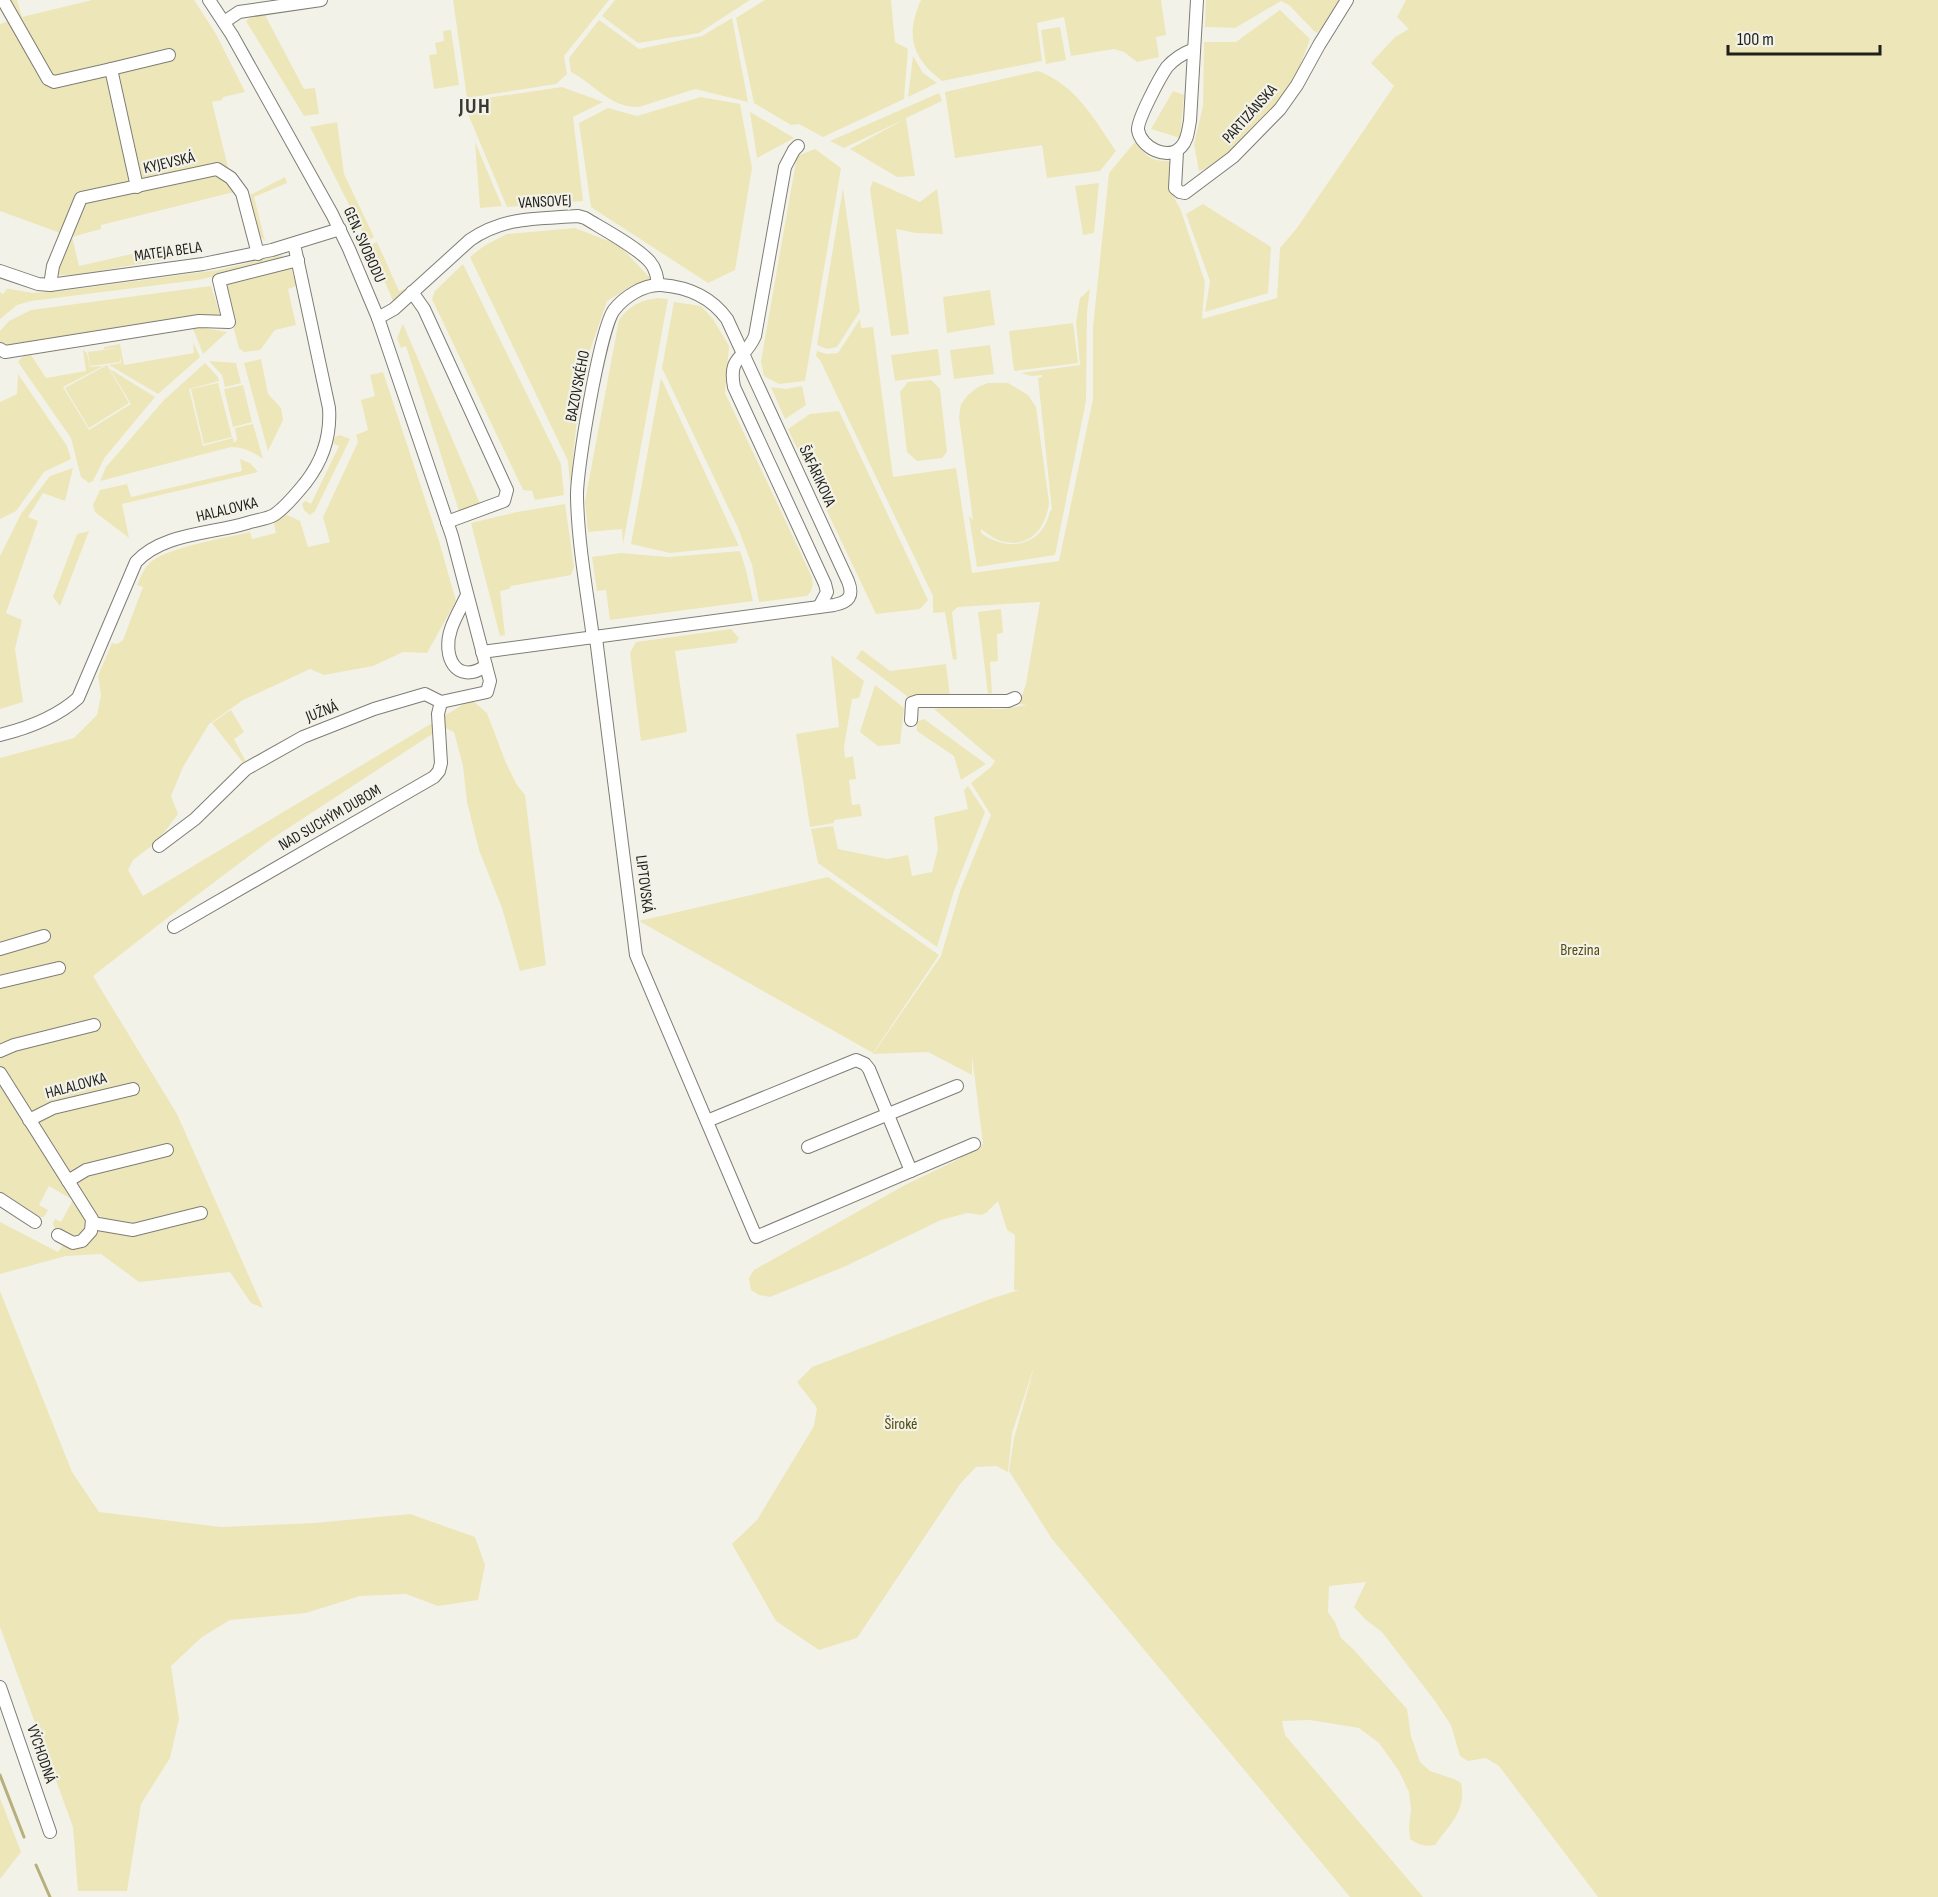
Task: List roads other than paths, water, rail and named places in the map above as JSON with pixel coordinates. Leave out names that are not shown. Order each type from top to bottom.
[{"type":"street","points":[[3,0],[48,79],[54,82],[169,55]]},
{"type":"street","name":"GEN. SVOBODU","points":[[209,0],[224,22],[340,230],[378,318],[447,522],[482,652]]},
{"type":"street","points":[[224,22],[239,12],[321,0]]},
{"type":"street","points":[[1194,49],[1182,54],[1167,67],[1139,121],[1141,137],[1150,148],[1168,153],[1177,151],[1187,138],[1190,121],[1197,0]]},
{"type":"street","name":"PARTIZÁNSKA","points":[[1177,151],[1175,188],[1185,193],[1233,157],[1280,109],[1297,85],[1347,0]]},
{"type":"street","name":"KYJEVSKÁ","points":[[111,69],[138,187]]},
{"type":"street","points":[[482,652],[819,608],[827,592],[825,584],[734,387],[731,371],[736,360],[750,348],[755,336],[785,167],[798,146]]},
{"type":"street","name":"KYJEVSKÁ","points":[[50,285],[53,266],[81,198],[217,169],[231,178],[242,193],[258,254]]},
{"type":"street","name":"VANSOVEJ","points":[[378,318],[394,309],[483,231],[512,221],[578,216],[625,243],[650,262],[656,272],[658,285]]},
{"type":"street","name":"MATEJA BELA","points":[[0,271],[38,284],[50,285],[258,254],[340,230]]},
{"type":"street","name":"HALALOVKA","points":[[0,735],[66,709],[78,698],[136,562],[146,551],[182,538],[273,516],[299,491],[317,467],[328,439],[329,408],[294,244]]},
{"type":"street","points":[[0,349],[5,352],[20,350],[199,321],[230,322],[219,279],[298,260]]},
{"type":"street","points":[[658,285],[690,291],[706,298],[718,307],[727,319],[743,352]]},
{"type":"street","name":"BAZOVSKÉHO","points":[[594,638],[577,496],[584,440],[606,328],[614,310],[624,300],[645,288],[658,285]]},
{"type":"street","points":[[412,292],[424,309],[507,490],[504,501],[447,522]]},
{"type":"street","name":"ŠAFÁRIKOVA","points":[[743,352],[849,581],[848,600],[844,603],[819,608]]},
{"type":"street","points":[[468,595],[450,629],[448,646],[450,655],[457,669],[464,674],[477,673],[486,666]]},
{"type":"street","name":"LIPTOVSKÁ","points":[[594,638],[636,955],[756,1237],[974,1144]]},
{"type":"street","name":"JUŽNÁ","points":[[159,846],[195,819],[246,769],[303,736],[374,709],[425,694],[441,702],[487,692],[490,681],[482,652]]},
{"type":"street","points":[[911,720],[912,703],[918,701],[1008,701],[1015,698]]},
{"type":"street","name":"NAD SUCHÝM DUBOM","points":[[174,927],[434,777],[441,763],[438,714],[441,702]]},
{"type":"street","points":[[0,949],[44,936]]},
{"type":"street","points":[[0,982],[59,968]]},
{"type":"street","points":[[0,1051],[14,1045],[94,1025]]},
{"type":"street","points":[[707,1121],[856,1060],[865,1064],[869,1070],[911,1171]]},
{"type":"street","name":"HALALOVKA","points":[[0,1073],[90,1215],[92,1223]]},
{"type":"street","points":[[808,1147],[957,1086]]},
{"type":"street","name":"HALALOVKA","points":[[29,1120],[49,1109],[133,1089]]},
{"type":"street","points":[[68,1181],[86,1170],[167,1150]]},
{"type":"street","points":[[0,1199],[35,1222]]},
{"type":"street","points":[[58,1235],[73,1243],[82,1241],[89,1234],[92,1223],[133,1230],[201,1213]]},
{"type":"street","name":"VÝCHODNÁ","points":[[0,1687],[50,1832]]},
{"type":"waterway","points":[[0,1775],[24,1837]]},
{"type":"waterway","points":[[36,1865],[50,1897]]},
{"type":"district","name":"JUH","points":[[475,106]]},
{"type":"park label","name":"Brezina","points":[[1580,950]]},
{"type":"park label","name":"Široké","points":[[901,1424]]}]
